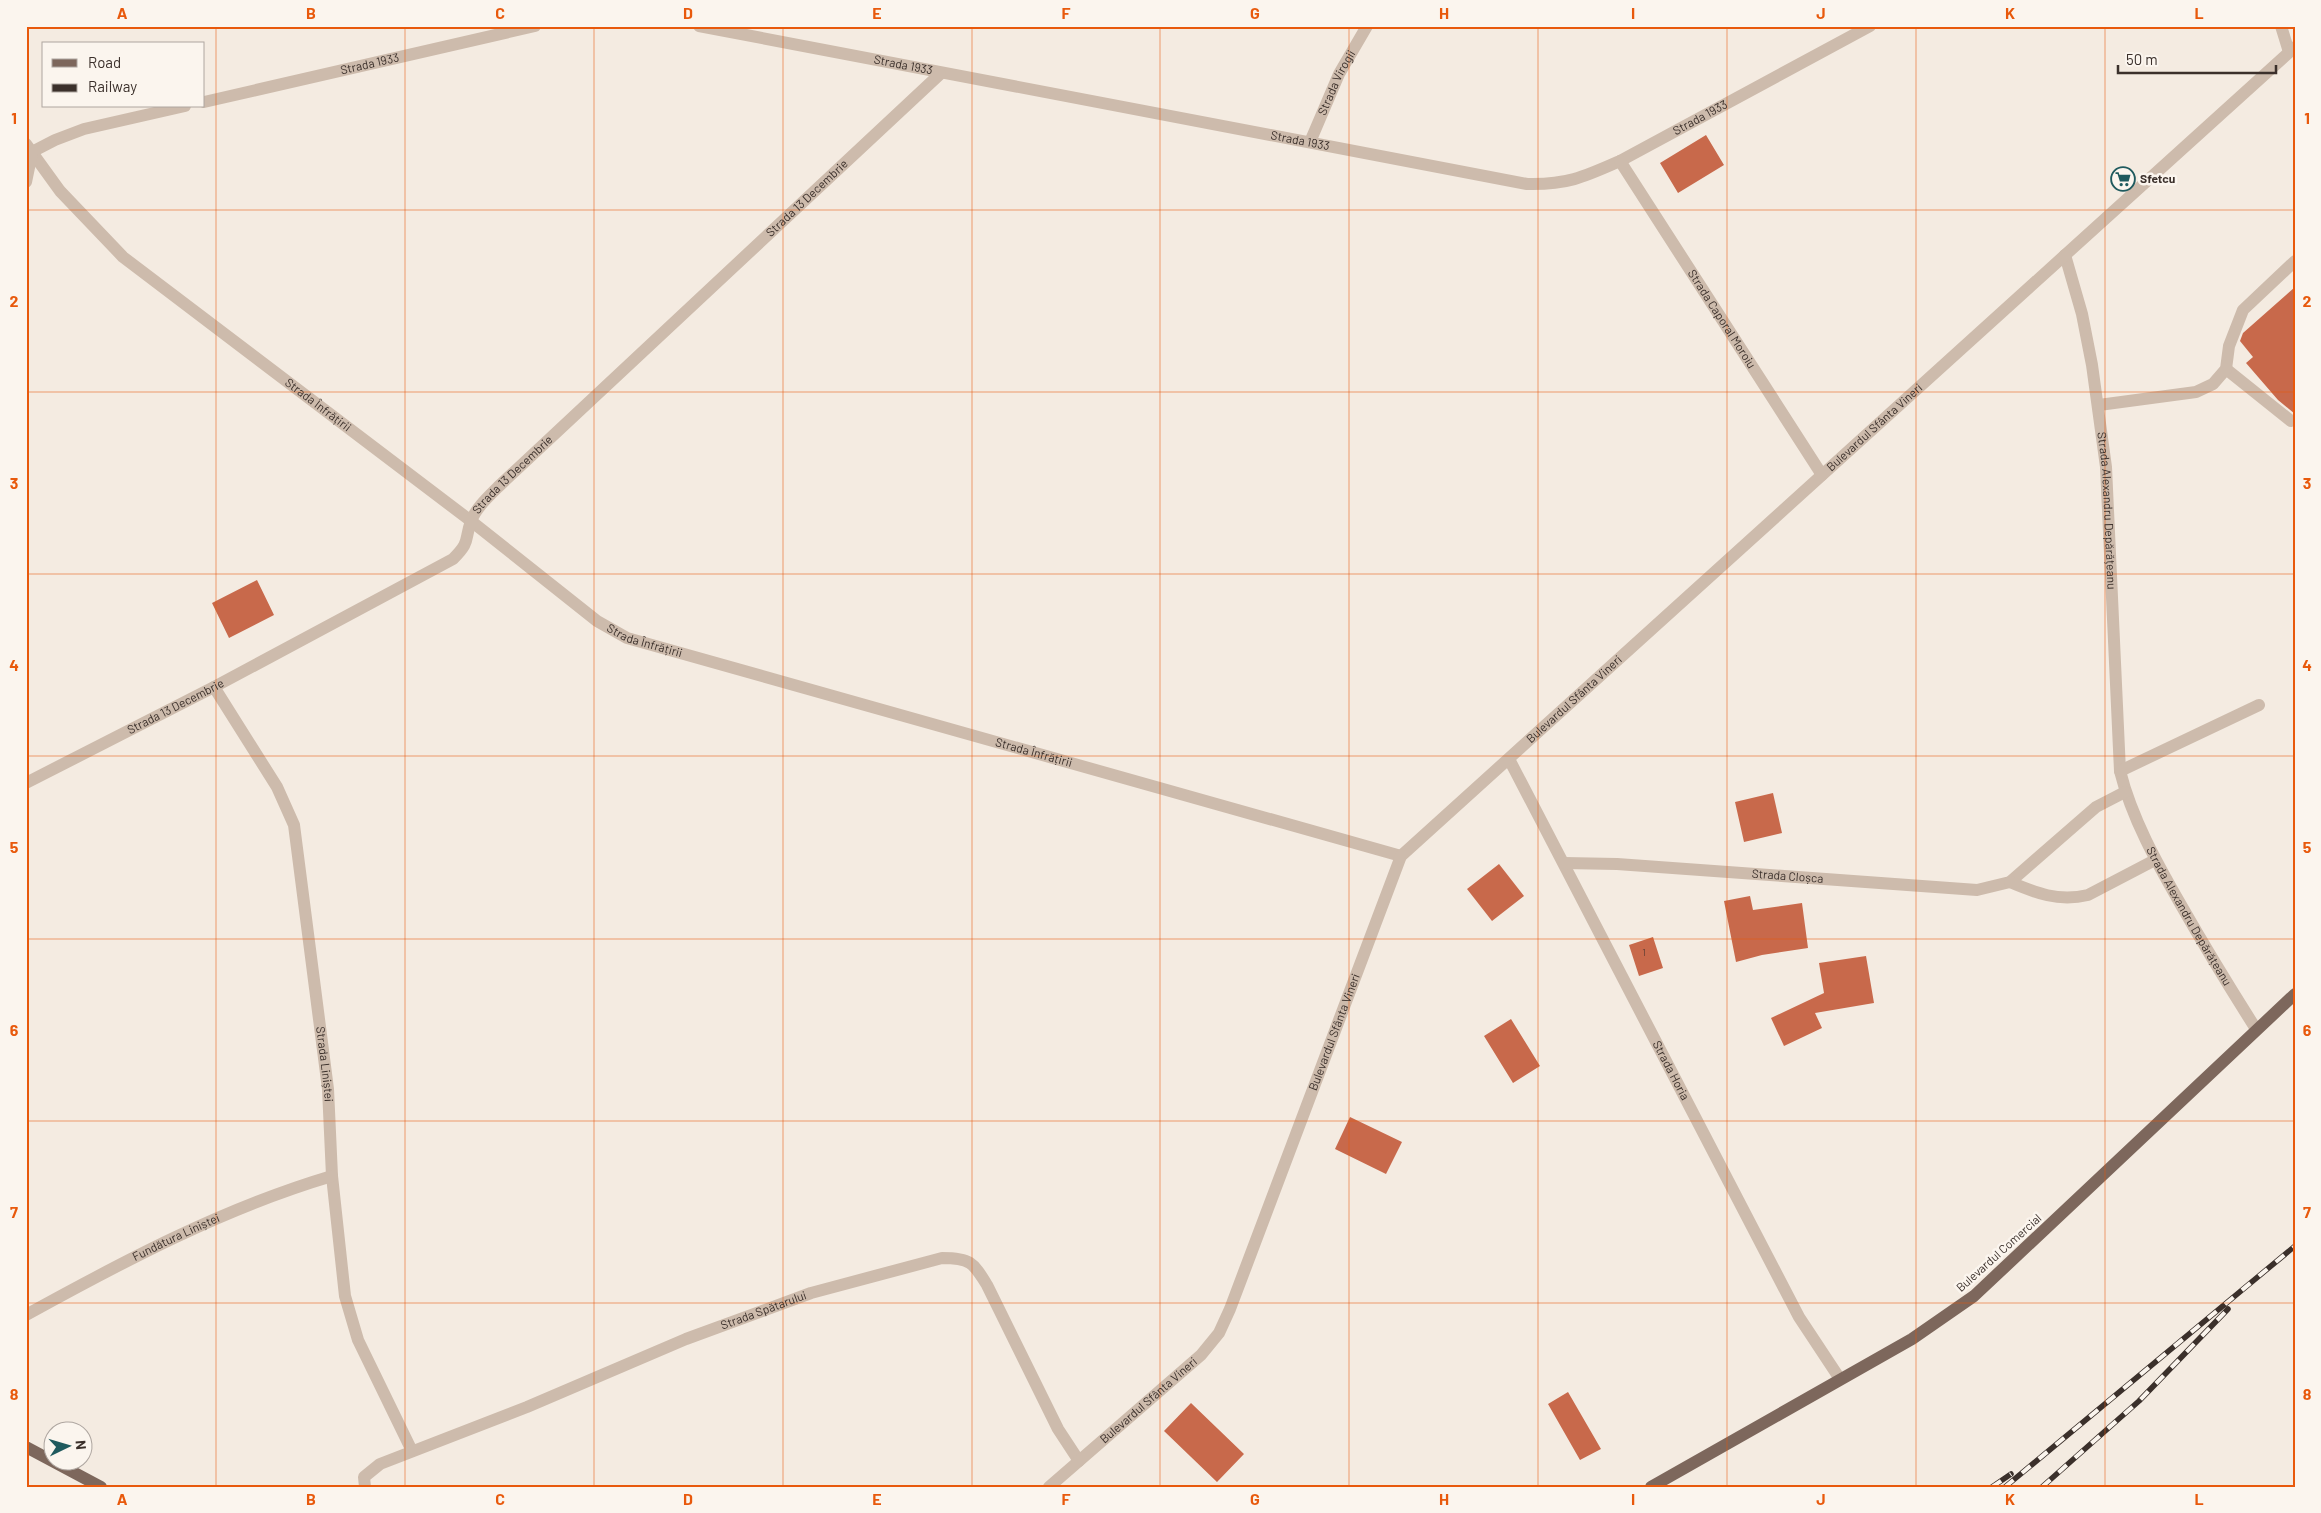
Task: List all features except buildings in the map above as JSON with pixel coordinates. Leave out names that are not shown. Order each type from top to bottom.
[{"type":"main road","name":"Bulevardul Comercial","points":[[1651,1487],[1912,1339],[1974,1296],[2295,994]]},
{"type":"main road","points":[[26,1447],[101,1487]]},
{"type":"street","name":"Strada 1933","points":[[205,102],[535,26]]},
{"type":"street","name":"Strada 1933","points":[[699,26],[742,30],[940,74],[1527,184],[1554,185],[1583,177],[1620,161],[1870,26]]},
{"type":"street","name":"Strada Virogii","points":[[1310,142],[1339,74],[1367,26]]},
{"type":"street","points":[[2280,26],[2292,49]]},
{"type":"street","name":"Bulevardul Sfânta Vineri","points":[[1049,1487],[1201,1355],[1219,1333],[1230,1309],[1402,856],[2292,49]]},
{"type":"street","name":"Strada 13 Decembrie","points":[[26,782],[214,687],[453,559],[463,548],[469,537],[471,521],[481,504],[498,487],[940,74]]},
{"type":"street","points":[[26,182],[28,151],[84,129],[176,108]]},
{"type":"street","name":"Strada Înfrățirii","points":[[28,151],[60,191],[123,257],[471,521],[597,621],[627,638],[1402,856]]},
{"type":"street","name":"Strada Caporal Moroiu","points":[[1620,161],[1822,475]]},
{"type":"street","name":"Strada Alexandru Depărățeanu","points":[[2065,255],[2082,314],[2099,405],[2110,521],[2120,771],[2125,792],[2155,860],[2219,971],[2256,1029]]},
{"type":"street","points":[[2099,405],[2196,392],[2213,384],[2226,369],[2229,346],[2243,310],[2295,261]]},
{"type":"street","points":[[2226,369],[2291,422]]},
{"type":"street","name":"Strada Liniștei","points":[[214,687],[277,787],[294,825],[328,1089],[332,1176],[345,1296],[358,1340],[412,1451]]},
{"type":"street","points":[[2120,771],[2259,705]]},
{"type":"street","name":"Strada Horia","points":[[1509,759],[1799,1316],[1840,1379]]},
{"type":"street","name":"Strada Cloșca","points":[[1564,863],[1617,864],[1977,890],[2010,882],[2096,807],[2125,792]]},
{"type":"street","points":[[2010,882],[2040,895],[2076,898],[2088,895],[2155,860]]},
{"type":"street","name":"Fundătura Liniștei","points":[[26,1315],[98,1275],[216,1218],[332,1176]]},
{"type":"street","name":"Strada Spătarului","points":[[365,1487],[364,1477],[380,1464],[527,1407],[686,1339],[811,1293],[942,1258],[962,1258],[976,1267],[987,1285],[1058,1430],[1079,1461]]},
{"type":"railway","points":[[2005,1487],[2295,1246]]},
{"type":"railway","points":[[2042,1487],[2139,1401],[2228,1309]]},
{"type":"railway","points":[[1992,1487],[2011,1474]]},
{"type":"place","name":"Sfetcu","points":[[2123,179]]}]
